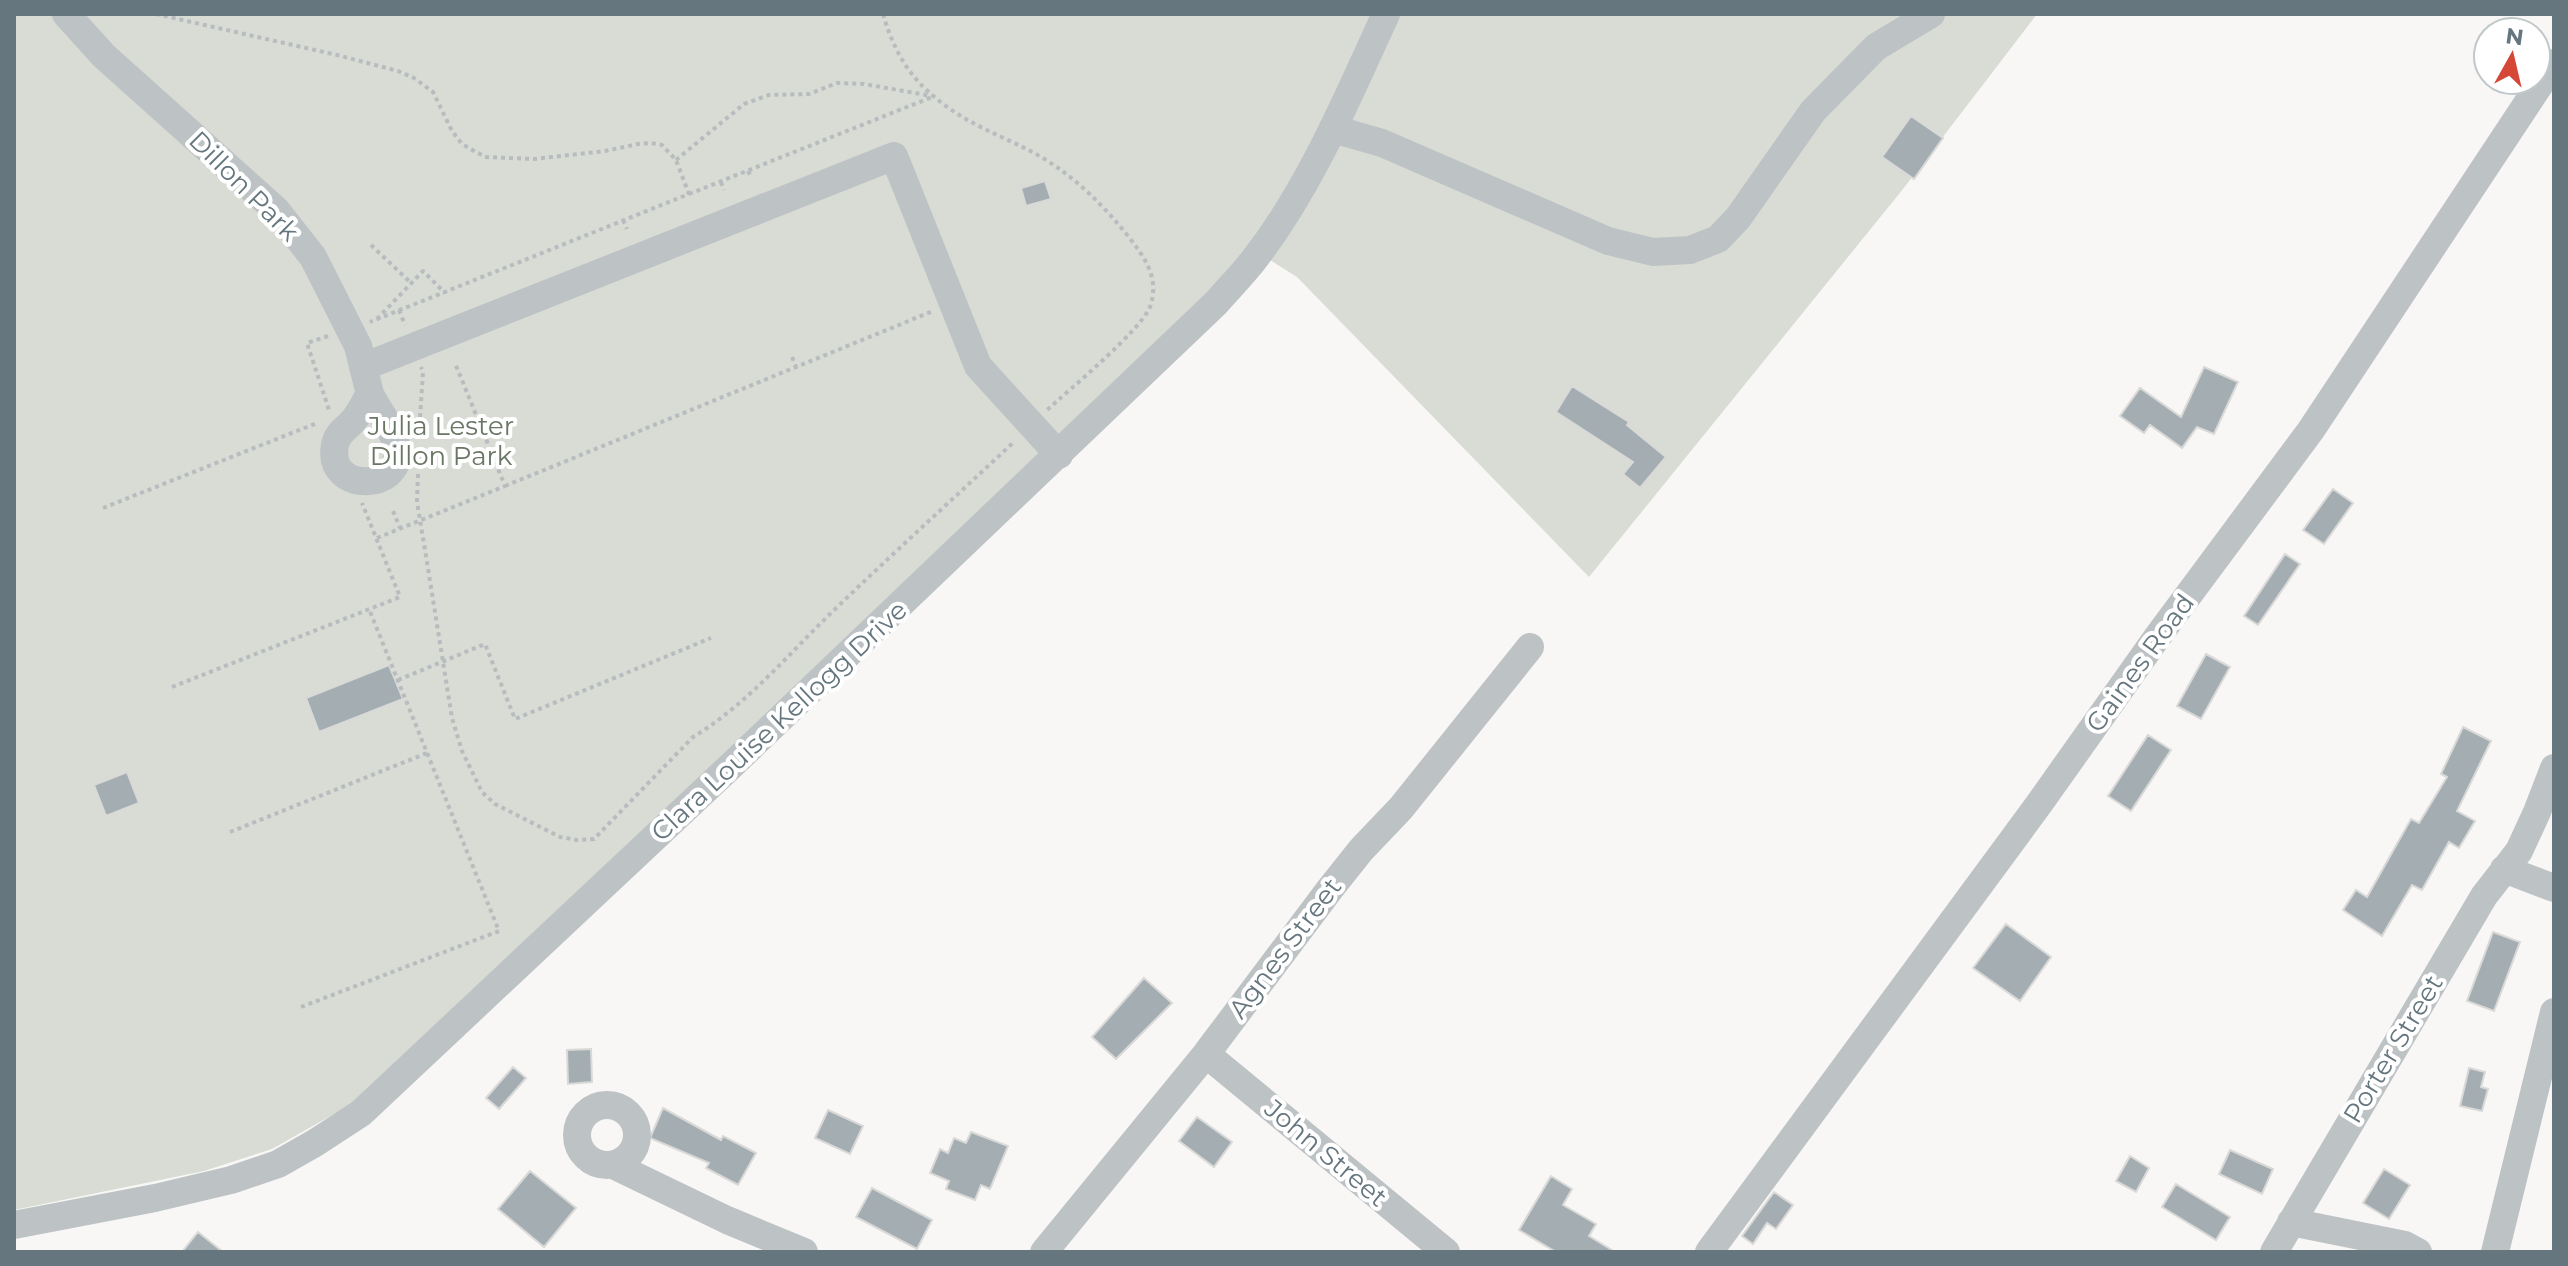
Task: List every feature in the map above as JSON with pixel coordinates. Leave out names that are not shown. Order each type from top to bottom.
[{"type":"street","name":"Dillon Park","points":[[66,14],[104,56],[276,210],[362,324],[358,346],[370,394]]},
{"type":"street","name":"Clara Louise Kellogg Drive","points":[[14,1225],[231,1180],[278,1164],[361,1113],[1216,303],[1257,256],[1288,209],[1333,129],[1386,14]]},
{"type":"street","points":[[1333,129],[1382,143],[1608,241],[1653,252],[1690,250],[1718,239],[1738,218],[1813,111],[1876,47],[1931,14]]},
{"type":"street","name":"Gaines Road","points":[[1709,1252],[2311,430],[2554,63]]},
{"type":"street","points":[[363,367],[894,156],[978,366],[1059,455]]},
{"type":"street","name":"Agnes Street","points":[[1044,1252],[1206,1054],[1361,850],[1419,787],[1530,647]]},
{"type":"street","name":"Porter Street","points":[[2274,1252],[2484,896],[2511,860],[2537,812],[2554,768]]},
{"type":"street","points":[[2511,860],[2554,888]]},
{"type":"street","points":[[2495,1252],[2554,1012]]},
{"type":"street","name":"John Street","points":[[1206,1054],[1446,1252]]},
{"type":"street","points":[[613,1165],[727,1220],[804,1252]]},
{"type":"street","points":[[2291,1222],[2405,1245],[2418,1252]]},
{"type":"path","points":[[156,14],[398,71],[433,92],[452,131],[462,144],[485,157],[534,159],[651,143],[662,145],[676,160],[689,194]]},
{"type":"path","points":[[419,460],[417,502],[442,662],[462,751],[482,792],[495,804],[560,837],[594,839],[693,737],[749,693],[1132,331],[1149,309],[1153,278],[1148,262],[1088,191],[1045,160],[974,125],[934,96],[905,66],[891,42],[883,14]]},
{"type":"path","points":[[676,160],[744,104],[769,95],[809,94],[837,83],[864,84],[934,96]]},
{"type":"path","points":[[103,508],[317,423],[330,413],[307,343],[445,293],[934,96]]},
{"type":"path","points":[[748,171],[752,178]]},
{"type":"path","points":[[721,182],[724,190]]},
{"type":"path","points":[[623,220],[627,229]]},
{"type":"path","points":[[371,245],[411,283]]},
{"type":"path","points":[[362,324],[423,271],[445,293]]},
{"type":"path","points":[[399,310],[423,372],[419,447]]},
{"type":"path","points":[[377,538],[934,311]]},
{"type":"path","points":[[792,357],[796,367]]},
{"type":"path","points":[[455,363],[505,486]]},
{"type":"path","points":[[696,396],[700,406]]},
{"type":"path","points":[[313,437],[317,423]]},
{"type":"path","points":[[172,687],[400,597],[361,500],[351,501]]},
{"type":"path","points":[[393,511],[400,528]]},
{"type":"path","points":[[301,1007],[499,931],[369,609]]},
{"type":"path","points":[[398,680],[485,644],[515,719],[711,638]]},
{"type":"path","points":[[230,832],[427,753]]},
{"type":"green space","name":"Julia Lester Dillon Park","points":[[14,14],[2037,14],[1903,189],[1589,577],[1297,277],[1254,250],[364,1097],[272,1149],[204,1171],[14,1210]]},
{"type":"building","points":[[1911,116],[1943,138],[1914,179],[1882,157]]},
{"type":"building","points":[[1045,181],[1051,199],[1026,206],[1021,188]]},
{"type":"building","points":[[2204,367],[2238,382],[2214,434],[2197,427],[2182,448],[2150,425],[2144,433],[2120,416],[2140,388],[2181,417]]},
{"type":"building","points":[[1572,386],[1629,422],[1627,425],[1666,457],[1640,488],[1623,474],[1633,462],[1556,412]]},
{"type":"building","points":[[2333,489],[2353,503],[2324,544],[2303,530]]},
{"type":"building","points":[[2285,554],[2300,564],[2258,625],[2244,616]]},
{"type":"building","points":[[2206,654],[2230,667],[2201,719],[2177,706]]},
{"type":"building","points":[[389,665],[403,699],[319,732],[306,698]]},
{"type":"building","points":[[2463,727],[2491,741],[2457,811],[2475,821],[2459,848],[2449,842],[2422,890],[2412,885],[2382,936],[2343,910],[2356,890],[2367,897],[2411,819],[2419,823],[2447,777],[2441,774]]},
{"type":"building","points":[[2148,735],[2171,750],[2131,811],[2108,796]]},
{"type":"building","points":[[127,772],[139,803],[106,816],[94,785]]},
{"type":"building","points":[[2006,924],[2051,957],[2020,1001],[1973,968]]},
{"type":"building","points":[[2493,932],[2520,942],[2494,1011],[2467,1001]]},
{"type":"building","points":[[1144,978],[1172,1003],[1116,1059],[1092,1037]]},
{"type":"building","points":[[591,1049],[592,1082],[568,1084],[567,1050]]},
{"type":"building","points":[[513,1067],[526,1078],[499,1109],[486,1098]]},
{"type":"building","points":[[2469,1068],[2485,1072],[2481,1087],[2488,1089],[2482,1111],[2460,1106]]},
{"type":"building","points":[[663,1108],[721,1140],[723,1136],[756,1153],[738,1185],[706,1168],[709,1163],[650,1138]]},
{"type":"building","points":[[828,1110],[863,1126],[850,1154],[815,1138]]},
{"type":"building","points":[[1197,1117],[1232,1142],[1214,1167],[1179,1141]]},
{"type":"building","points":[[971,1132],[1008,1146],[990,1189],[981,1185],[975,1200],[946,1189],[949,1181],[930,1173],[940,1149],[948,1153],[954,1138],[966,1143]]},
{"type":"building","points":[[2230,1150],[2273,1169],[2262,1194],[2219,1174]]},
{"type":"building","points":[[2130,1156],[2149,1168],[2136,1192],[2116,1181]]},
{"type":"building","points":[[2384,1169],[2410,1185],[2389,1219],[2363,1203]]},
{"type":"building","points":[[530,1171],[576,1208],[544,1247],[498,1209]]},
{"type":"building","points":[[1551,1176],[1572,1189],[1563,1205],[1596,1224],[1589,1236],[1615,1252],[1556,1252],[1519,1230]]},
{"type":"building","points":[[2176,1184],[2230,1217],[2216,1240],[2162,1207]]},
{"type":"building","points":[[872,1188],[932,1220],[917,1249],[856,1217]]},
{"type":"building","points":[[1774,1192],[1793,1205],[1776,1229],[1767,1223],[1753,1244],[1742,1236]]},
{"type":"building","points":[[198,1232],[223,1252],[182,1252]]}]
